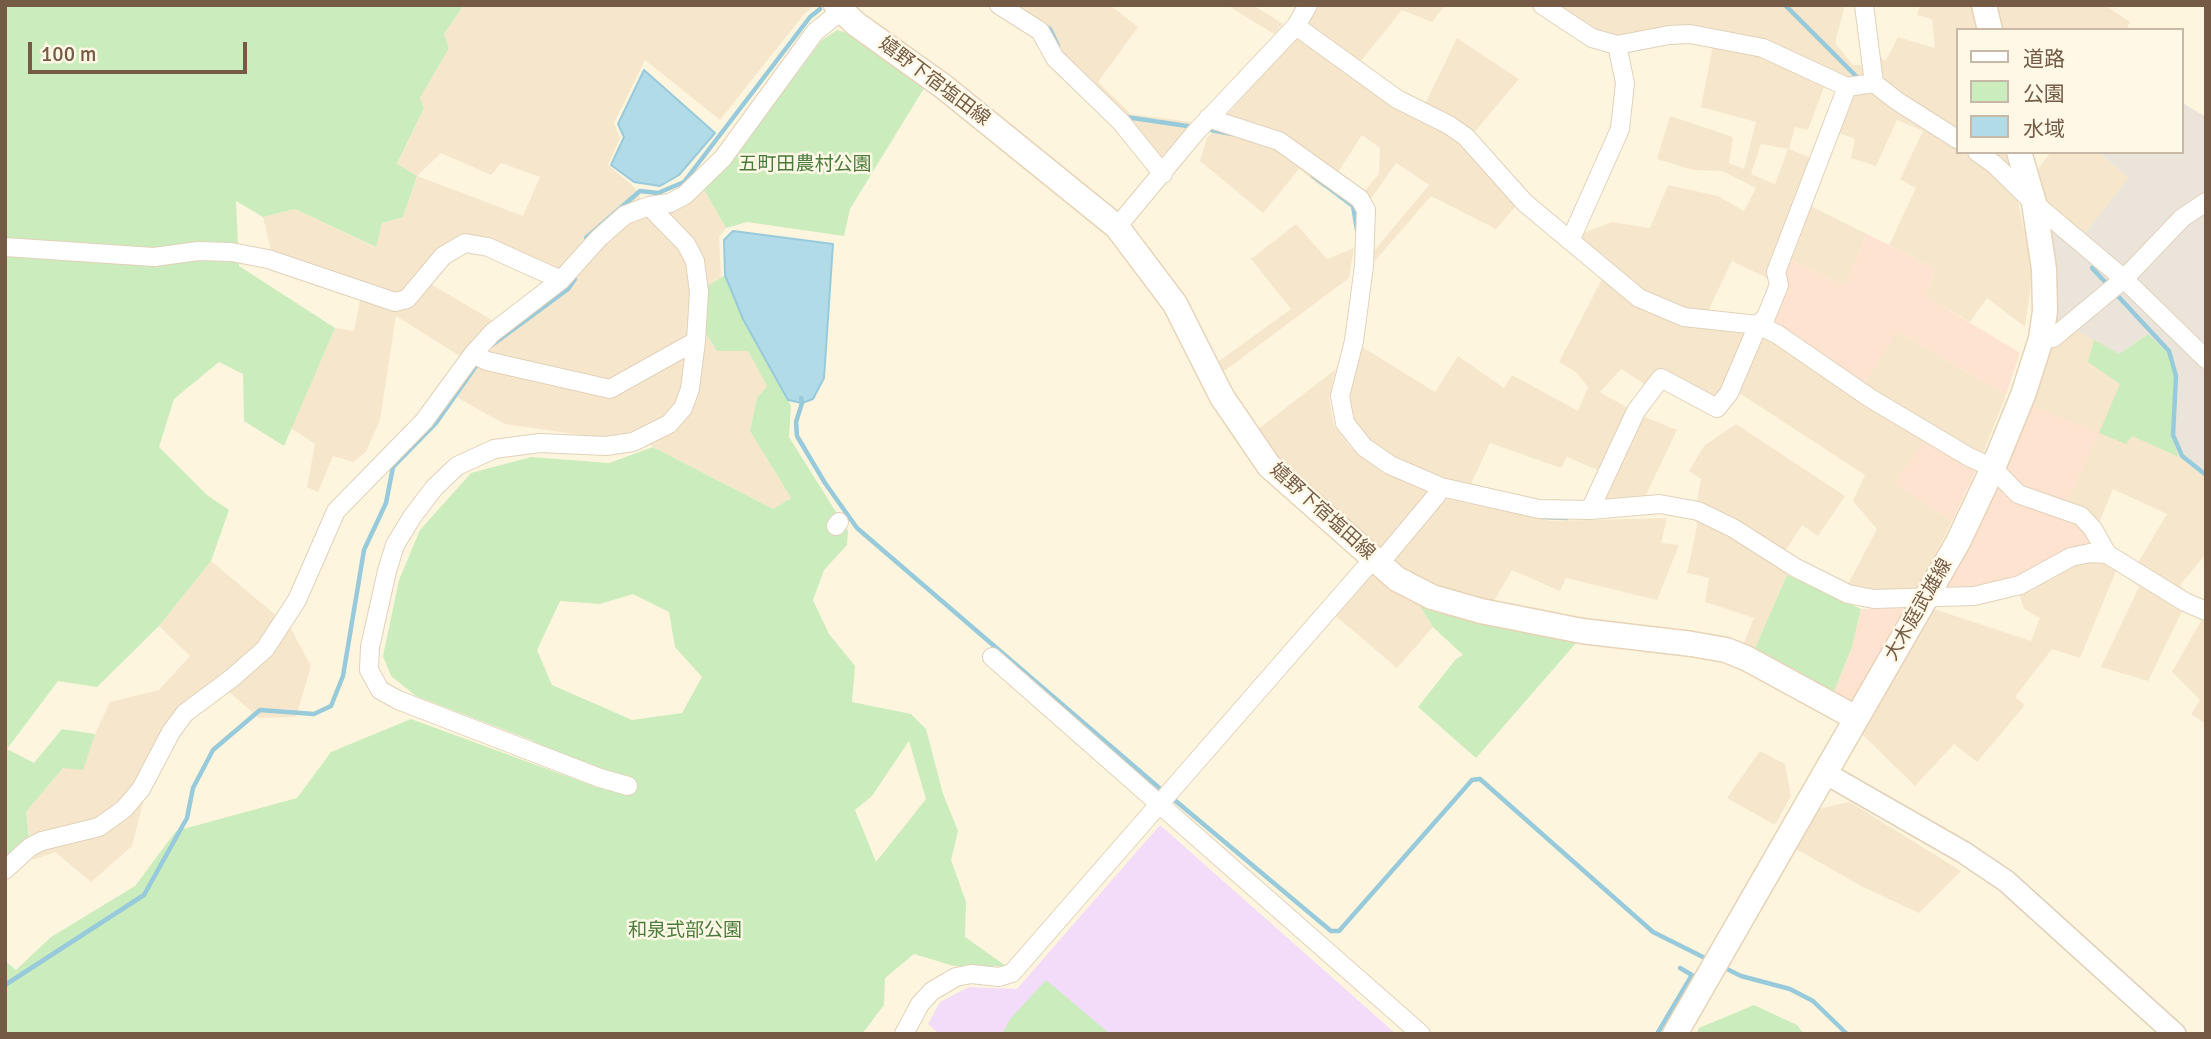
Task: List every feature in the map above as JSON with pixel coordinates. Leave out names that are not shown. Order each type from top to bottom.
[{"type":"main road","points":[[1984,5],[1990,28]]},
{"type":"main road","name":"嬉野下宿塩田線","points":[[840,7],[856,24],[944,87],[1117,227],[1175,304],[1222,397],[1269,466],[1397,579],[1432,597],[1481,611],[1582,631],[1726,650],[1746,657],[1856,718]]},
{"type":"main road","name":"大木庭武雄線","points":[[1675,1034],[1958,542],[1993,468],[2022,395],[2041,340],[2045,311],[2044,269],[2034,203],[2020,154]]},
{"type":"street","points":[[999,5],[1040,31],[1055,58],[1121,122],[1163,174]]},
{"type":"street","points":[[1117,227],[1209,118],[1296,26],[1308,5]]},
{"type":"street","points":[[1542,5],[1592,38],[1617,46],[1669,35],[1690,34],[1763,48],[1847,87],[1874,83]]},
{"type":"street","points":[[1864,5],[1874,83],[1955,138]]},
{"type":"street","points":[[5,870],[30,847],[42,841],[99,827],[124,808],[141,789],[171,732],[185,713],[265,649],[297,600],[336,511],[424,421],[480,357],[492,333],[561,280],[598,238],[625,215],[649,206],[670,203],[685,195],[723,158],[815,32],[840,7]]},
{"type":"street","points":[[1296,26],[1396,99],[1449,125],[1466,137],[1525,204],[1639,298],[1684,317],[1758,325],[1777,334],[1870,398],[1969,457],[1993,468],[2018,494],[2081,516],[2093,528],[2107,554],[2185,602],[2206,611]]},
{"type":"street","points":[[1570,241],[1620,129],[1625,83],[1617,46]]},
{"type":"street","points":[[1590,510],[1636,411],[1661,378],[1717,408],[1729,393],[1758,325],[1766,317],[1779,285],[1776,272],[1847,87]]},
{"type":"street","points":[[1209,118],[1279,141],[1360,199],[1366,210],[1364,266],[1354,341],[1340,396],[1345,423],[1364,447],[1390,466],[1438,492],[1539,509],[1590,510],[1660,504],[1698,511],[1733,528],[1796,568],[1847,594],[1874,599],[1973,596],[2020,585],[2071,557],[2090,553],[2107,554]]},
{"type":"street","points":[[1980,154],[2124,279],[2206,359]]},
{"type":"street","points":[[2041,340],[2053,338],[2124,279],[2182,218],[2206,202]]},
{"type":"street","points":[[628,786],[600,779],[398,700],[380,690],[369,670],[370,647],[387,571],[396,545],[419,507],[457,466],[494,449],[540,443],[606,446],[633,442],[669,424],[683,408],[690,389],[696,341],[699,292],[696,269],[687,244],[649,206]]},
{"type":"street","points":[[5,247],[155,257],[198,251],[231,252],[268,259],[396,302],[407,299],[443,256],[465,243],[488,247],[561,280]]},
{"type":"street","points":[[480,357],[610,389],[696,341]]},
{"type":"street","points":[[910,1031],[920,1004],[932,991],[956,977],[971,974],[999,978],[1012,974],[1373,559],[1385,557],[1438,492]]},
{"type":"street","points":[[992,657],[1421,1034]]},
{"type":"street","points":[[1825,773],[1963,852],[2006,881],[2175,1034]]},
{"type":"shaded area","points":[[464,5],[815,5],[805,13],[720,120],[645,60],[614,123],[620,138],[608,165],[635,188],[655,225],[703,188],[726,228],[719,237],[721,277],[707,286],[717,350],[748,351],[767,386],[757,398],[750,431],[791,498],[773,509],[653,447],[637,435],[607,439],[505,424],[438,387],[460,356],[396,316],[380,420],[366,452],[353,462],[333,456],[318,492],[307,487],[315,444],[291,428],[335,328],[354,331],[360,300],[276,272],[263,217],[295,209],[375,247],[382,223],[403,217],[417,177],[397,165],[424,108],[420,98],[449,48],[444,34]],"holes":[[[441,153],[491,175],[501,163],[540,177],[523,216],[417,176]],[[473,250],[558,276],[495,322],[429,283],[450,258]]]},
{"type":"shaded area","points":[[988,5],[1110,5],[1138,27],[1098,82],[1131,114],[1192,122],[1148,172],[1117,126],[1035,33]]},
{"type":"shaded area","points":[[1227,5],[1253,5],[1283,24],[1274,34]]},
{"type":"shaded area","points":[[1318,5],[1445,5],[1432,22],[1402,10],[1360,62],[1397,93],[1424,106],[1457,38],[1519,79],[1472,135],[1516,206],[1496,229],[1431,196],[1372,264],[1373,252],[1429,185],[1396,163],[1370,200],[1362,194],[1379,174],[1380,148],[1362,135],[1336,175],[1323,188],[1299,169],[1263,213],[1200,161],[1207,138],[1308,21]]},
{"type":"shaded area","points":[[1534,5],[1845,5],[1835,43],[1853,65],[1864,65],[1878,57],[1886,60],[1898,37],[1935,48],[1932,19],[1917,15],[1920,5],[1975,5],[1980,28],[1955,28],[1955,154],[2007,154],[2033,271],[2025,327],[1987,298],[1970,322],[1926,296],[1935,269],[1889,245],[1916,188],[1900,179],[1923,131],[1897,120],[1876,166],[1851,158],[1855,139],[1834,131],[1809,205],[1867,234],[1845,286],[1788,259],[1773,281],[1732,261],[1708,311],[1897,331],[2006,395],[1978,466],[1895,483],[1952,521],[1916,593],[1874,596],[1846,588],[1877,529],[1853,501],[1865,475],[1736,391],[1719,415],[1664,386],[1649,387],[1621,369],[1600,392],[1640,415],[1677,430],[1643,501],[1585,506],[1600,471],[1567,457],[1561,468],[1490,443],[1469,488],[1413,472],[1378,453],[1352,422],[1346,393],[1359,345],[1435,392],[1458,356],[1504,388],[1512,375],[1578,411],[1588,387],[1576,372],[1559,362],[1603,277],[1581,259],[1581,234],[1612,222],[1650,228],[1668,185],[1718,196],[1744,211],[1756,188],[1722,171],[1693,170],[1657,159],[1670,116],[1733,137],[1729,163],[1744,169],[1756,122],[1701,107],[1713,45],[1671,40],[1623,48]],"holes":[[[1824,87],[1840,93],[1814,159],[1789,149],[1795,127],[1808,130]],[[1761,144],[1788,149],[1775,184],[1751,174]]]},
{"type":"shaded area","points":[[1996,5],[2105,5],[2130,22],[2127,28],[2002,28]]},
{"type":"shaded area","points":[[2183,103],[2206,117],[2206,473],[2184,455],[2174,434],[2178,376],[2168,353],[2148,334],[2119,354],[2074,329],[2054,331],[2053,238],[2046,206],[2084,234],[2129,178],[2100,154],[2183,154]]},
{"type":"shaded area","points":[[2049,154],[2100,154],[2130,178],[2084,234],[2046,206],[2038,169]]},
{"type":"shaded area","points":[[1296,224],[1327,259],[1354,248],[1349,278],[1223,372],[1215,364],[1291,309],[1251,259]]},
{"type":"shaded area","points":[[1867,234],[1935,269],[1926,296],[2020,353],[2006,395],[1897,331],[1863,387],[1757,318],[1788,259],[1845,286]]},
{"type":"shaded area","points":[[2074,329],[2174,376],[2171,436],[2179,457],[2206,478],[2206,554],[2180,585],[2190,595],[2148,681],[2101,667],[2139,587],[2131,580],[2136,566],[2167,514],[2113,489],[2092,540],[2064,511],[2030,405],[2049,351]]},
{"type":"shaded area","points":[[1336,369],[1329,398],[1334,425],[1350,447],[1382,472],[1439,497],[1551,521],[1667,518],[1661,543],[1679,545],[1657,600],[1566,578],[1560,591],[1512,570],[1490,608],[1413,594],[1433,627],[1397,668],[1336,616],[1382,559],[1280,468],[1257,430]]},
{"type":"shaded area","points":[[2030,405],[2099,433],[2064,510],[2081,520],[2096,548],[2016,584],[1941,591]]},
{"type":"shaded area","points":[[1736,424],[1845,496],[1818,536],[1802,525],[1784,553],[1787,575],[1753,653],[1742,647],[1754,618],[1705,602],[1709,578],[1687,573],[1697,526],[1696,505],[1701,479],[1689,471],[1704,446]]},
{"type":"shaded area","points":[[1926,439],[1978,466],[1952,521],[1894,483]]},
{"type":"shaded area","points":[[2078,551],[2121,559],[2080,658],[2052,649],[2015,697],[2025,705],[1977,762],[1954,744],[1915,786],[1860,732],[1931,608],[2031,641],[2040,618],[2024,609],[2016,584]]},
{"type":"shaded area","points":[[211,561],[290,627],[311,666],[296,717],[259,718],[227,690],[185,721],[144,799],[132,846],[91,882],[55,852],[33,860],[26,812],[95,734],[110,702],[159,690],[190,656],[159,626]]},
{"type":"shaded area","points":[[1904,608],[1851,704],[1833,694],[1852,647],[1861,609]]},
{"type":"shaded area","points":[[2206,612],[2206,724],[2191,714],[2200,700],[2172,672]]},
{"type":"shaded area","points":[[1760,751],[1785,764],[1791,796],[1775,825],[1727,798]]},
{"type":"shaded area","points":[[1850,802],[1961,871],[1919,913],[1861,886],[1796,849],[1813,810]]},
{"type":"shaded area","points":[[1160,825],[1396,1034],[939,1034],[928,1024],[940,1002],[969,987],[1017,989]]},
{"type":"green space","points":[[5,5],[464,5],[444,34],[449,48],[420,98],[424,108],[397,164],[417,176],[403,217],[382,223],[376,247],[295,209],[263,217],[236,201],[239,266],[335,328],[284,446],[244,421],[243,374],[219,362],[174,399],[159,447],[207,495],[229,510],[211,561],[159,626],[97,687],[58,681],[7,749],[34,763],[62,729],[95,734],[83,770],[63,768],[26,812],[29,837],[5,863]]},
{"type":"green space","name":"五町田農村公園","points":[[837,30],[856,36],[926,85],[850,209],[844,236],[747,222],[726,228],[703,188],[725,169],[822,40]]},
{"type":"green space","name":"和泉式部公園","points":[[725,275],[743,319],[791,406],[789,437],[848,531],[847,545],[824,570],[813,600],[829,634],[855,666],[852,702],[911,714],[926,729],[943,794],[958,831],[951,860],[966,902],[965,937],[1006,966],[954,966],[914,954],[885,978],[884,1005],[862,1034],[5,1034],[5,961],[16,970],[51,937],[135,886],[176,831],[297,798],[331,752],[411,719],[596,787],[582,769],[531,740],[416,696],[391,676],[383,656],[399,580],[420,530],[471,473],[531,457],[609,463],[653,447],[773,509],[791,498],[750,431],[757,398],[767,386],[748,351],[717,351],[706,333],[707,286]],"holes":[[[633,594],[669,612],[675,647],[702,677],[682,713],[632,720],[552,685],[537,650],[560,601],[600,604]],[[909,741],[926,799],[876,862],[855,810],[872,796]]]},
{"type":"green space","points":[[2148,334],[2168,353],[2174,376],[2171,436],[2179,457],[2132,436],[2126,444],[2099,433],[2120,384],[2088,362],[2094,340],[2119,354]]},
{"type":"green space","points":[[1787,575],[1861,609],[1852,647],[1833,694],[1753,653]]},
{"type":"green space","points":[[1412,593],[1502,624],[1576,643],[1476,758],[1418,707],[1456,659],[1463,655],[1433,627]]},
{"type":"green space","points":[[1046,980],[1110,1034],[1002,1034],[1011,1018]]},
{"type":"green space","points":[[1754,1005],[1797,1025],[1804,1034],[1696,1034],[1699,1028]]},
{"type":"water","points":[[644,70],[715,133],[679,175],[660,186],[634,182],[611,165],[624,137],[618,124]]},
{"type":"water","points":[[733,231],[833,244],[824,378],[813,399],[802,403],[788,400],[743,319],[725,275],[724,240]]},
{"type":"waterway","points":[[1785,5],[1857,77]]},
{"type":"waterway","points":[[586,238],[640,191],[658,193],[684,182],[810,17],[820,9]]},
{"type":"waterway","points":[[1044,25],[1050,29],[1058,46]]},
{"type":"waterway","points":[[1126,117],[1194,127]]},
{"type":"waterway","points":[[1206,129],[1232,134]]},
{"type":"waterway","points":[[1313,176],[1353,206],[1357,230]]},
{"type":"waterway","points":[[2092,268],[2107,284]]},
{"type":"waterway","points":[[492,345],[568,289],[575,279]]},
{"type":"waterway","points":[[2116,294],[2169,351],[2176,376],[2173,435],[2182,456],[2206,475]]},
{"type":"waterway","points":[[5,985],[144,895],[187,818],[193,788],[213,750],[260,710],[314,714],[331,706],[343,676],[364,550],[386,503],[393,467],[436,423],[478,363]]},
{"type":"waterway","points":[[801,398],[796,422],[797,436],[825,483],[857,528],[1164,792]]},
{"type":"waterway","points":[[1541,517],[1567,518]]},
{"type":"waterway","points":[[1171,797],[1331,931],[1339,931],[1472,780],[1480,779],[1653,932],[1709,960]]},
{"type":"waterway","points":[[1723,967],[1741,976],[1790,989],[1813,1001],[1847,1034]]},
{"type":"waterway","points":[[1657,1034],[1692,975],[1680,968]]}]
